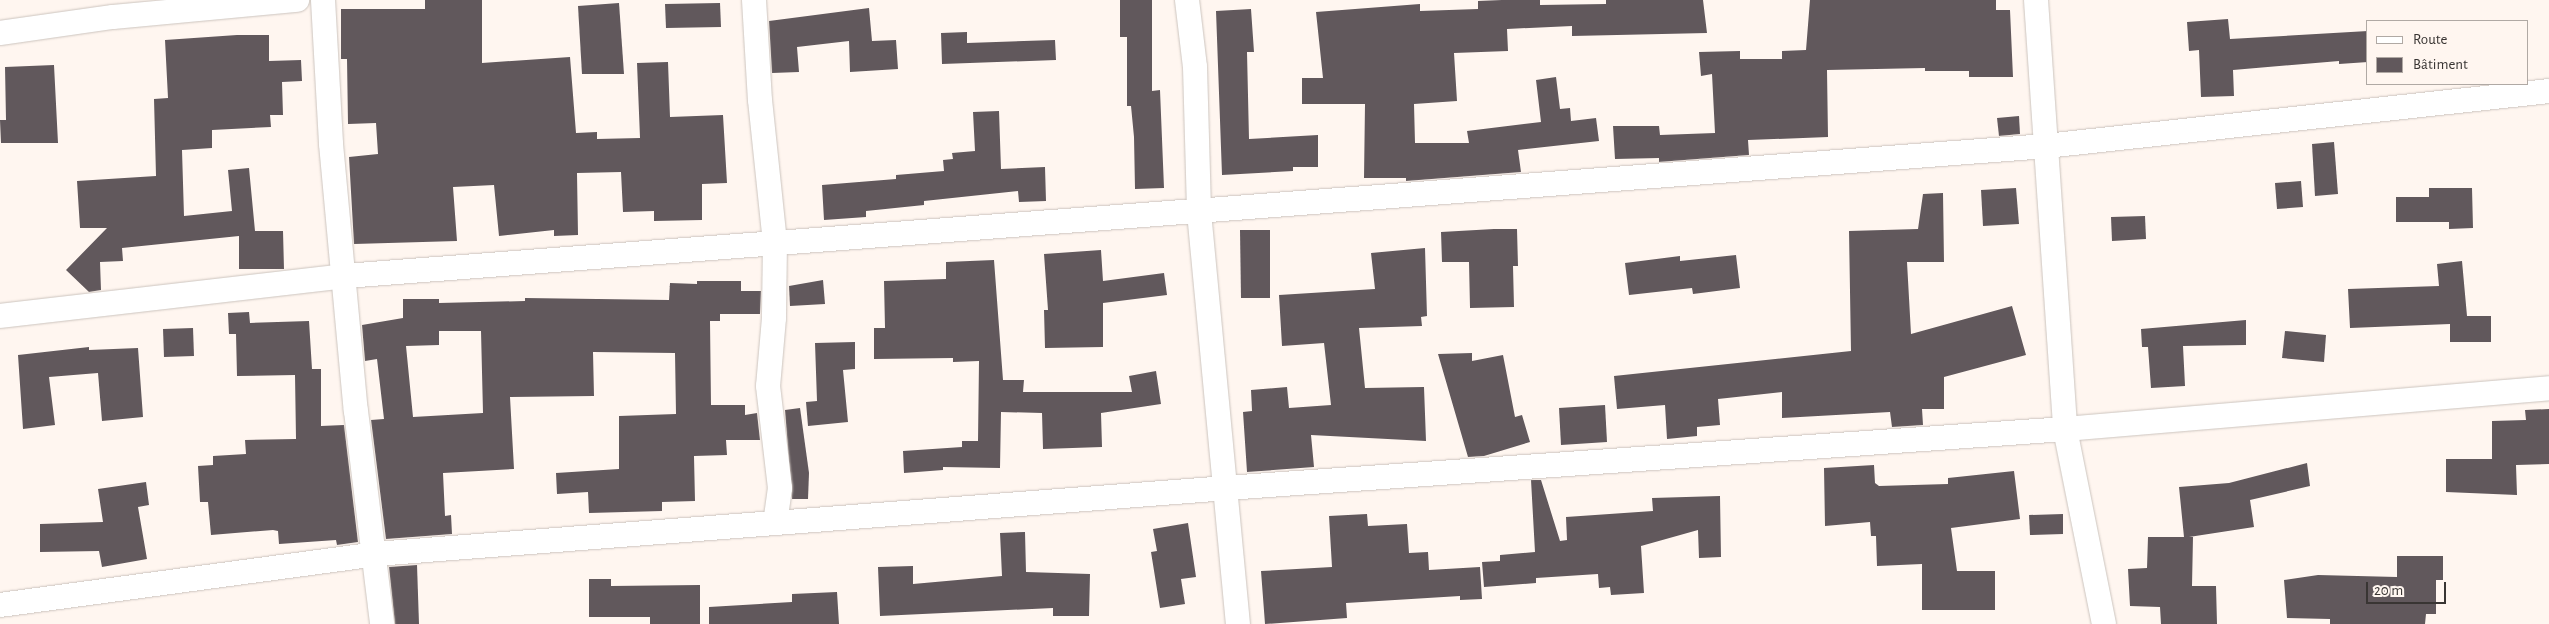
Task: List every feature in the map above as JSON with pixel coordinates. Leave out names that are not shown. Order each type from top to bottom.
[{"type":"street","points":[[0,33],[113,17],[297,0]]},
{"type":"street","points":[[322,0],[331,144],[345,276],[356,411],[375,554],[382,624]]},
{"type":"street","points":[[754,0],[760,100],[775,242],[774,318],[768,386],[780,488],[775,522]]},
{"type":"street","points":[[1186,0],[1195,67],[1198,212],[1238,624]]},
{"type":"street","points":[[2036,0],[2065,429],[2104,624]]},
{"type":"street","points":[[0,316],[345,276],[2046,146],[2549,91]]},
{"type":"street","points":[[0,605],[375,554],[1226,488],[2065,429],[2549,388]]},
{"type":"building","points":[[425,0],[482,0],[482,63],[570,57],[576,133],[597,132],[597,139],[640,138],[637,63],[668,62],[670,117],[723,115],[727,183],[702,184],[702,220],[654,221],[654,211],[623,212],[621,172],[577,173],[578,235],[554,236],[554,230],[499,236],[494,185],[453,187],[457,241],[354,244],[349,157],[378,154],[376,123],[348,124],[347,59],[341,59],[341,9],[425,9]]},
{"type":"building","points":[[1120,0],[1152,0],[1152,91],[1160,90],[1164,188],[1135,189],[1134,137],[1131,106],[1127,106],[1127,37],[1120,37]]},
{"type":"building","points":[[1540,0],[1540,5],[1606,4],[1606,0],[1703,0],[1707,33],[1572,36],[1572,26],[1507,29],[1508,51],[1454,53],[1457,101],[1414,104],[1415,143],[1469,143],[1467,131],[1541,122],[1536,80],[1556,77],[1560,109],[1570,108],[1571,121],[1596,118],[1599,141],[1518,150],[1521,172],[1406,181],[1406,178],[1364,178],[1365,104],[1302,104],[1302,78],[1323,78],[1316,12],[1420,4],[1420,11],[1478,9],[1478,1]]},
{"type":"building","points":[[1810,0],[1996,0],[1996,10],[2010,10],[2013,77],[1969,77],[1969,71],[1925,71],[1925,68],[1827,70],[1828,137],[1748,140],[1749,155],[1659,162],[1659,158],[1615,159],[1613,126],[1659,126],[1660,135],[1715,133],[1712,74],[1701,76],[1699,52],[1740,51],[1740,59],[1782,59],[1782,51],[1806,50]]},
{"type":"building","points":[[619,3],[624,74],[582,74],[578,6]]},
{"type":"building","points":[[720,3],[721,27],[666,28],[665,4]]},
{"type":"building","points":[[869,8],[872,41],[896,40],[898,69],[850,72],[849,41],[797,47],[799,72],[772,73],[769,21]]},
{"type":"building","points":[[1251,9],[1254,52],[1247,52],[1249,139],[1318,135],[1318,167],[1293,167],[1293,171],[1222,175],[1216,11]]},
{"type":"building","points":[[2228,19],[2230,39],[2366,31],[2366,62],[2339,64],[2339,61],[2233,70],[2234,96],[2201,97],[2199,50],[2189,51],[2187,22]]},
{"type":"building","points":[[967,32],[967,43],[1055,40],[1056,60],[942,64],[941,33]]},
{"type":"building","points":[[237,35],[269,35],[269,61],[301,60],[302,81],[282,82],[283,115],[270,115],[271,127],[212,130],[212,148],[182,150],[184,216],[232,211],[228,170],[249,168],[255,231],[283,231],[284,269],[239,269],[239,236],[122,248],[123,261],[100,262],[101,290],[89,292],[66,270],[107,228],[80,228],[77,181],[156,176],[154,99],[168,98],[165,40]]},
{"type":"building","points":[[54,65],[58,143],[1,143],[0,120],[6,120],[5,67]]},
{"type":"building","points":[[999,111],[1001,169],[1045,167],[1046,201],[1019,202],[1018,191],[924,201],[924,205],[866,211],[866,217],[824,220],[822,185],[896,179],[896,175],[944,171],[943,160],[953,159],[952,153],[975,151],[973,112]]},
{"type":"building","points":[[2019,116],[2020,134],[1999,136],[1997,118]]},
{"type":"building","points":[[2334,142],[2338,194],[2315,196],[2312,144]]},
{"type":"building","points":[[2301,181],[2303,207],[2277,209],[2275,183]]},
{"type":"building","points":[[2016,188],[2019,224],[1983,226],[1981,190]]},
{"type":"building","points":[[2429,188],[2472,188],[2473,228],[2449,229],[2449,222],[2396,222],[2396,197],[2429,197]]},
{"type":"building","points":[[1943,193],[1944,262],[1907,262],[1911,334],[2012,306],[2026,355],[1944,377],[1944,409],[1922,409],[1923,425],[1892,427],[1890,412],[1782,418],[1782,392],[1718,399],[1720,425],[1697,427],[1697,436],[1667,439],[1665,405],[1617,409],[1614,376],[1851,351],[1849,231],[1918,229],[1923,194]]},
{"type":"building","points":[[2145,216],[2146,239],[2112,241],[2111,217]]},
{"type":"building","points":[[1517,229],[1518,266],[1513,266],[1514,307],[1470,308],[1469,262],[1442,262],[1441,232]]},
{"type":"building","points":[[1240,230],[1270,230],[1270,298],[1241,298]]},
{"type":"building","points":[[1425,248],[1427,316],[1421,317],[1422,326],[1359,328],[1365,388],[1424,387],[1426,441],[1311,435],[1314,467],[1247,472],[1243,412],[1252,411],[1251,390],[1287,387],[1289,408],[1331,405],[1324,343],[1282,346],[1279,295],[1375,289],[1371,253]]},
{"type":"building","points":[[1101,250],[1103,281],[1164,273],[1167,295],[1103,303],[1103,347],[1045,348],[1044,310],[1048,310],[1044,254]]},
{"type":"building","points":[[1736,255],[1740,288],[1693,294],[1692,288],[1629,295],[1625,263],[1680,256],[1680,261]]},
{"type":"building","points":[[994,260],[1003,380],[1024,380],[1023,392],[1132,392],[1129,376],[1156,371],[1161,404],[1101,413],[1102,447],[1043,449],[1042,413],[1001,412],[1000,468],[943,467],[943,470],[904,473],[903,451],[962,447],[962,441],[978,441],[979,361],[953,362],[953,358],[874,359],[874,328],[885,328],[884,281],[946,279],[946,262]]},
{"type":"building","points":[[2462,261],[2467,316],[2491,316],[2491,342],[2450,342],[2450,324],[2350,328],[2348,289],[2439,286],[2437,264]]},
{"type":"building","points":[[823,280],[825,304],[790,306],[789,286]]},
{"type":"building","points":[[697,281],[741,281],[741,291],[761,291],[760,314],[720,314],[720,321],[710,321],[711,405],[745,405],[745,415],[757,413],[760,440],[726,440],[727,455],[694,456],[695,501],[662,502],[662,511],[589,513],[588,492],[557,494],[556,473],[619,469],[619,416],[676,414],[675,353],[593,352],[594,396],[510,397],[514,469],[443,473],[445,516],[451,515],[452,534],[386,539],[371,420],[384,419],[377,359],[365,361],[362,325],[403,318],[403,299],[439,299],[439,303],[525,301],[525,298],[669,300],[670,283],[697,284]],"holes":[[[439,331],[481,331],[483,413],[413,417],[406,346],[439,345]]]},
{"type":"building","points":[[249,312],[250,323],[309,321],[312,369],[321,369],[321,426],[344,425],[358,542],[337,545],[336,540],[279,544],[278,531],[273,530],[211,535],[208,502],[200,502],[198,466],[213,465],[213,456],[246,454],[245,440],[296,439],[295,375],[237,376],[236,334],[229,334],[228,313]]},
{"type":"building","points":[[2246,320],[2246,345],[2183,346],[2185,386],[2151,388],[2148,347],[2142,347],[2141,329]]},
{"type":"building","points":[[193,328],[194,356],[164,357],[163,329]]},
{"type":"building","points":[[2285,331],[2326,335],[2324,362],[2282,358]]},
{"type":"building","points":[[855,342],[855,369],[843,370],[848,422],[808,426],[806,402],[817,401],[815,343]]},
{"type":"building","points":[[89,347],[89,350],[138,348],[143,417],[102,421],[98,373],[49,377],[55,425],[23,429],[18,355]]},
{"type":"building","points":[[1472,353],[1472,361],[1503,355],[1515,417],[1522,415],[1530,442],[1484,456],[1468,457],[1438,354]]},
{"type":"building","points":[[1605,405],[1607,442],[1561,445],[1559,408]]},
{"type":"building","points":[[800,408],[809,473],[808,499],[792,499],[785,410]]},
{"type":"building","points":[[2549,409],[2549,464],[2516,465],[2517,495],[2446,492],[2446,459],[2492,459],[2492,421],[2526,420],[2525,410]]},
{"type":"building","points":[[2307,463],[2310,486],[2250,500],[2254,527],[2189,537],[2193,537],[2192,586],[2216,586],[2217,624],[2161,624],[2160,607],[2130,606],[2128,569],[2147,568],[2148,537],[2184,537],[2179,487],[2229,483]]},
{"type":"building","points":[[1874,465],[1875,483],[1879,486],[1948,484],[1948,478],[2014,471],[2020,519],[1951,528],[1957,571],[1995,571],[1995,610],[1922,610],[1922,564],[1877,566],[1876,536],[1871,536],[1870,522],[1825,526],[1824,468]]},
{"type":"building","points":[[1531,480],[1541,480],[1560,541],[1567,540],[1566,517],[1653,511],[1652,498],[1720,496],[1721,557],[1699,558],[1698,530],[1641,546],[1644,593],[1611,595],[1610,587],[1599,588],[1598,574],[1536,578],[1536,583],[1484,587],[1482,562],[1500,561],[1500,555],[1535,552]]},
{"type":"building","points":[[146,482],[149,505],[138,507],[147,559],[102,567],[99,551],[40,552],[40,524],[103,522],[98,489]]},
{"type":"building","points":[[1367,514],[1368,526],[1407,524],[1409,553],[1428,552],[1429,570],[1480,567],[1482,599],[1460,600],[1460,596],[1346,603],[1347,618],[1265,624],[1261,571],[1332,567],[1329,516]]},
{"type":"building","points":[[2063,514],[2063,534],[2030,535],[2029,515]]},
{"type":"building","points":[[1188,523],[1196,577],[1181,579],[1185,604],[1160,608],[1151,552],[1157,551],[1153,529]]},
{"type":"building","points":[[1025,532],[1026,572],[1090,574],[1089,616],[1053,616],[1053,608],[880,616],[878,567],[913,566],[913,584],[1002,576],[1000,533]]},
{"type":"building","points":[[2397,556],[2443,556],[2443,580],[2436,580],[2436,614],[2426,614],[2425,624],[2330,624],[2330,619],[2287,618],[2284,580],[2318,575],[2397,577]]},
{"type":"building","points":[[417,565],[419,624],[395,624],[389,567]]},
{"type":"building","points":[[589,579],[611,579],[611,586],[700,585],[700,624],[650,624],[650,617],[589,617]]},
{"type":"building","points":[[837,592],[839,624],[709,624],[709,607],[792,602],[792,594]]}]
